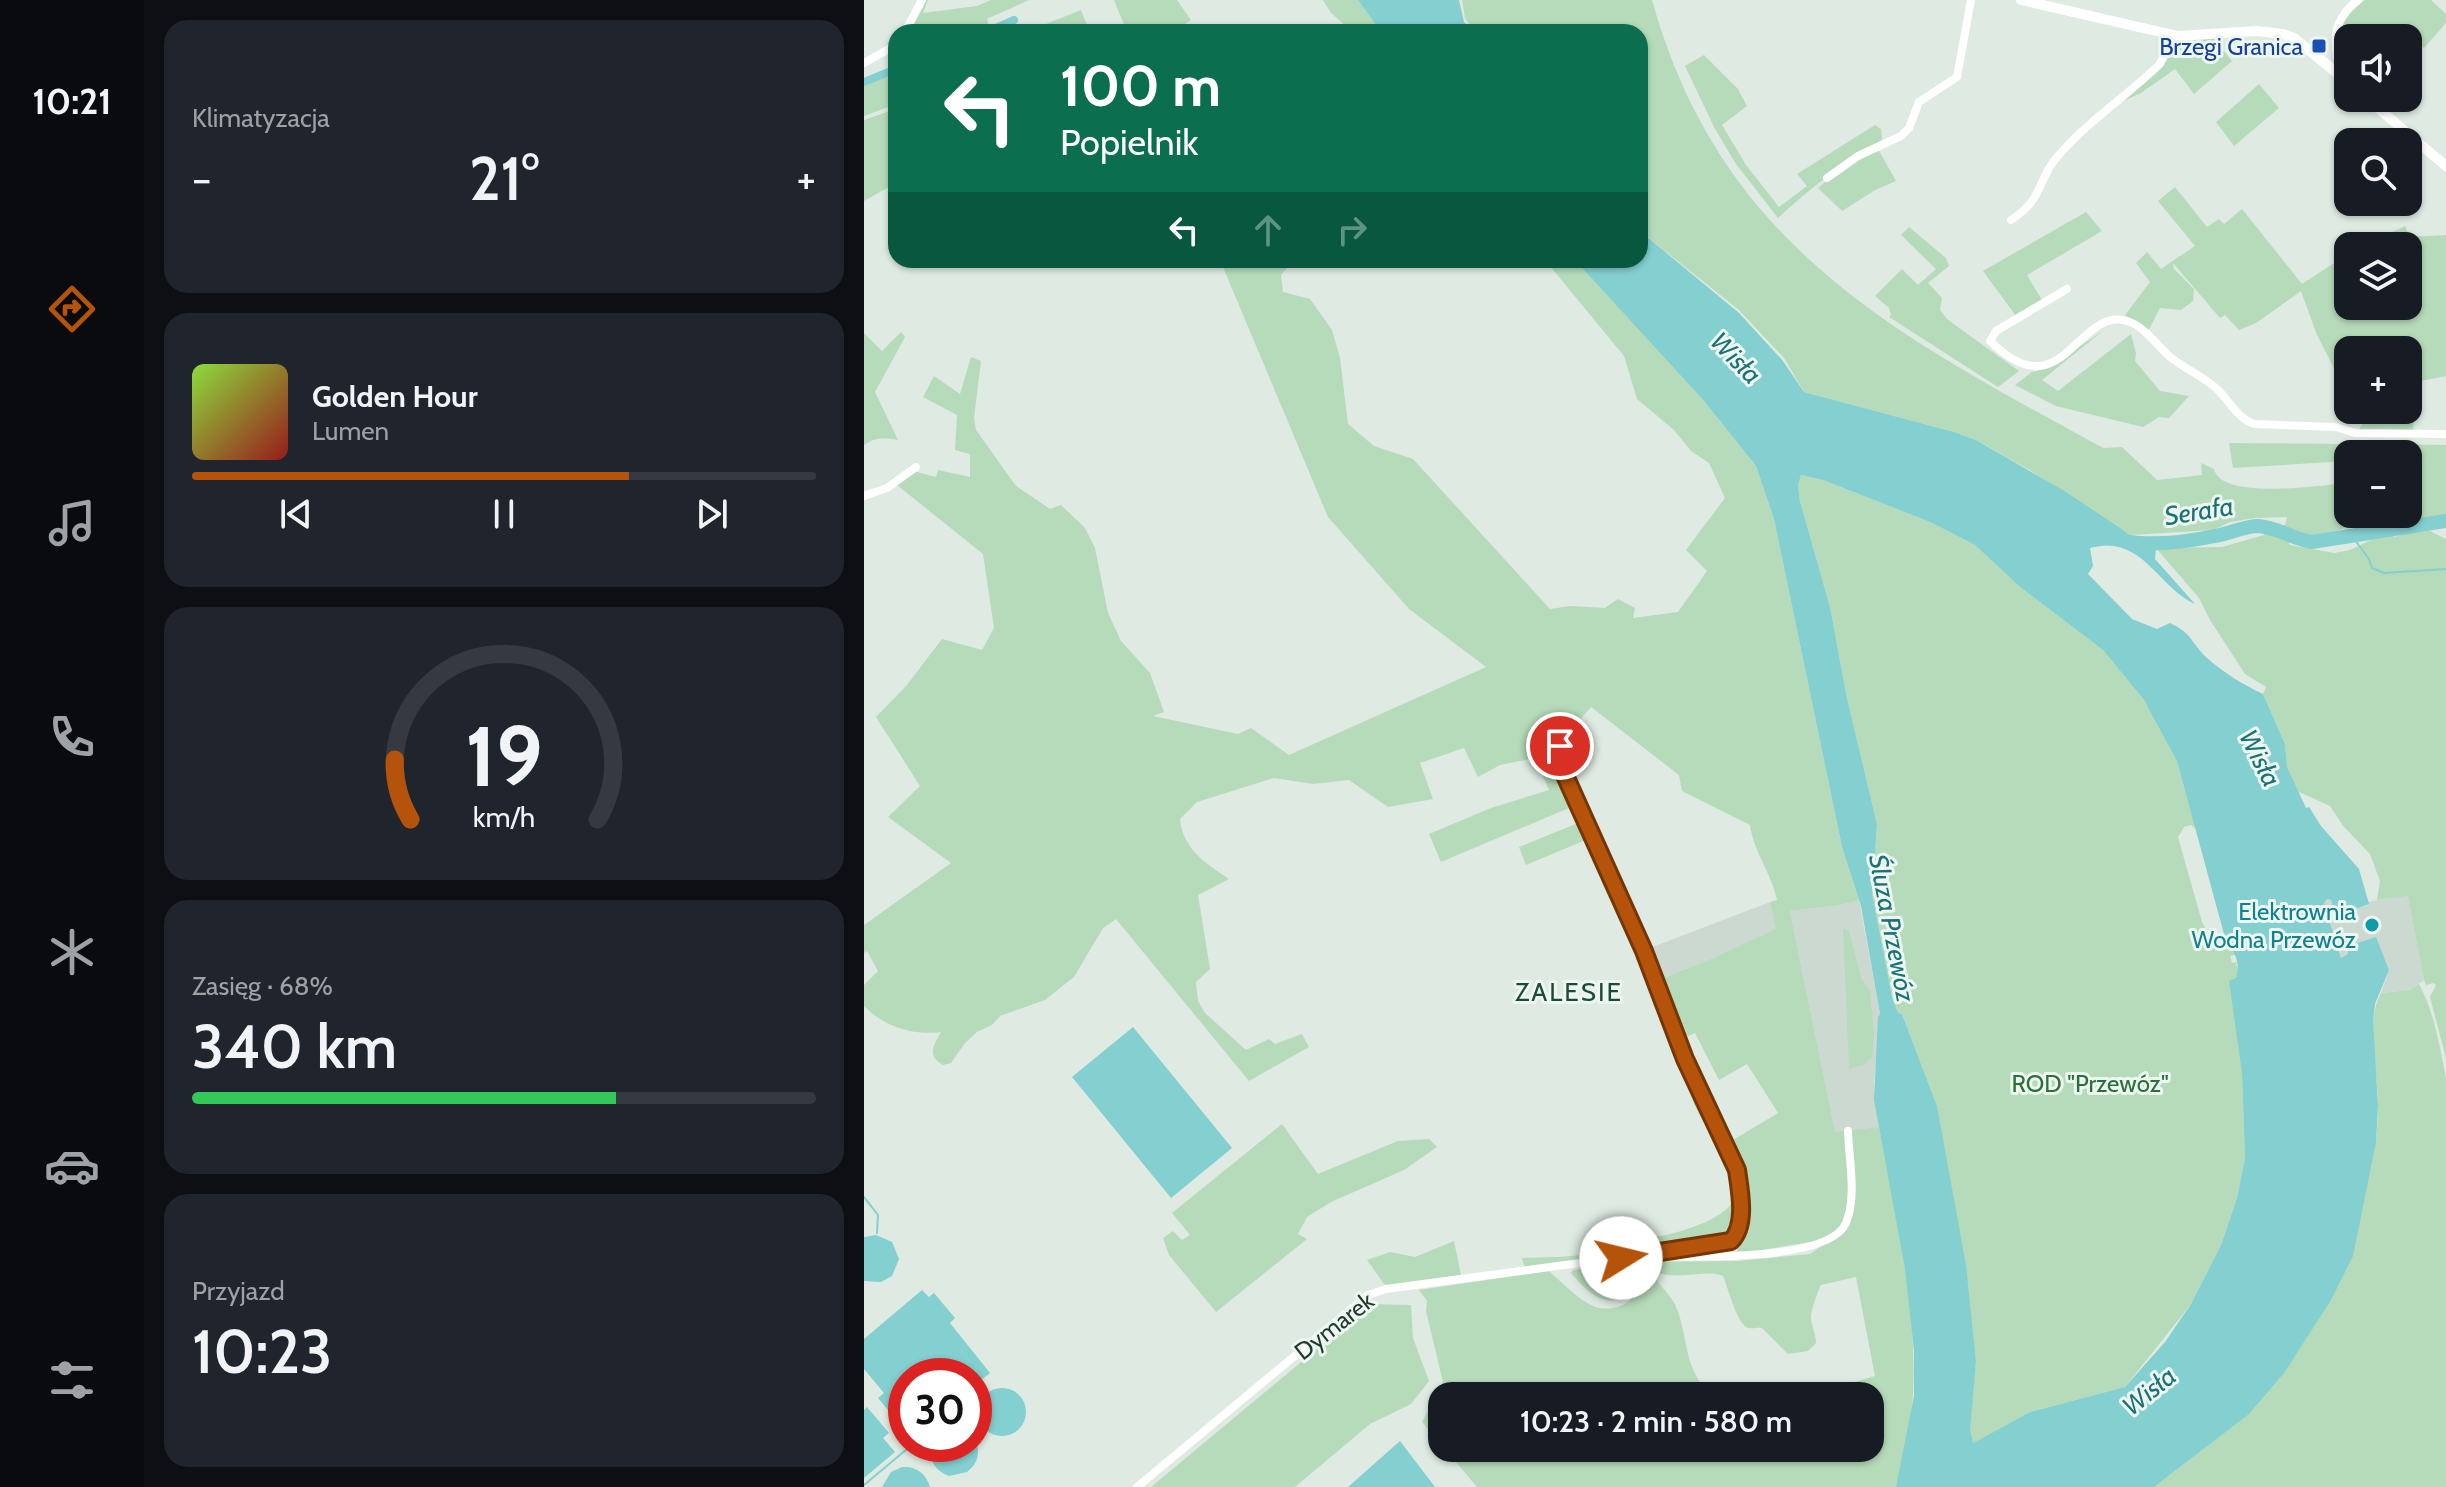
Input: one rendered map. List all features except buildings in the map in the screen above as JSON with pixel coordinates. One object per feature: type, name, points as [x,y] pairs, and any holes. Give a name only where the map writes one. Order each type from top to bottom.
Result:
[{"type":"street","points":[[909,24],[922,0]]},
{"type":"street","points":[[1827,178],[1858,156],[1901,136],[1909,128],[1919,102],[1957,77],[1971,0]]},
{"type":"street","points":[[2021,0],[2168,34],[2199,36],[2257,31],[2283,34],[2294,38],[2334,71]]},
{"type":"street","points":[[2338,24],[2348,8],[2358,0]]},
{"type":"street","points":[[2011,220],[2035,200],[2056,157],[2160,64],[2168,34]]},
{"type":"street","points":[[864,63],[888,50]]},
{"type":"street","points":[[2382,112],[2446,166]]},
{"type":"street","points":[[2067,289],[1996,331],[1990,341],[2007,355],[2037,368],[2056,360],[2096,328],[2112,321],[2125,320],[2147,334],[2173,359],[2207,380],[2242,418],[2254,424],[2336,427],[2355,433],[2446,434]]},
{"type":"street","points":[[864,496],[887,488],[916,467]]},
{"type":"street","points":[[1560,746],[1558,760],[1644,951],[1685,1059],[1737,1170],[1741,1225],[1731,1241],[1637,1255]]},
{"type":"street","points":[[1637,1255],[1707,1258],[1758,1255],[1835,1238],[1842,1231],[1849,1212],[1848,1131]]},
{"type":"street","name":"Dymarek","points":[[1137,1487],[1368,1295],[1386,1289],[1637,1255]]},
{"type":"shaded area","name":"Elektrownia Wodna Przewóz","points":[[2408,895],[2424,980],[2409,990],[2381,993],[2389,970],[2376,938],[2348,946],[2348,954],[2341,958],[2324,903],[2327,899],[2331,900],[2337,915],[2368,905],[2368,902]]},
{"type":"shaded area","points":[[1859,900],[1880,1014],[1874,1085],[1879,1127],[1835,1133],[1790,911]]},
{"type":"shaded area","points":[[1770,902],[1777,929],[1658,980],[1650,948]]},
{"type":"green space","points":[[924,0],[928,0],[923,13],[977,6],[991,0],[1029,0],[987,19],[988,24],[913,24]]},
{"type":"green space","points":[[1114,0],[1177,0],[1191,20],[1185,24],[1124,24]]},
{"type":"green space","points":[[1323,0],[1358,0],[1375,24],[1344,24],[1331,13]]},
{"type":"green space","points":[[1462,0],[1652,0],[1683,85],[1722,158],[1770,220],[1825,274],[1887,321],[1954,365],[2103,448],[2122,447],[2157,480],[2202,475],[2201,463],[2234,485],[2274,489],[2334,484],[2334,528],[2344,528],[2324,538],[2286,531],[2290,545],[2334,553],[2350,550],[2384,534],[2395,537],[2408,532],[2430,531],[2446,539],[2446,1058],[2430,997],[2436,985],[2426,985],[2424,980],[2408,896],[2377,900],[2380,881],[2370,854],[2344,827],[2330,806],[2297,791],[2287,767],[2285,744],[2263,694],[2266,687],[2245,674],[2199,598],[2156,548],[2222,547],[2264,535],[2273,525],[2285,525],[2287,517],[2230,522],[2214,530],[2129,535],[2033,472],[1976,440],[1804,392],[1784,358],[1739,310],[1648,237],[1648,24],[1470,24],[1465,18]]},
{"type":"green space","points":[[2365,0],[2431,0],[2446,14],[2446,23],[2424,48],[2422,24],[2343,24]]},
{"type":"green space","points":[[1081,10],[1087,24],[1046,24]]},
{"type":"green space","points":[[2214,39],[2232,61],[2194,94],[2175,69],[2141,93],[2119,103],[2167,61],[2172,40]]},
{"type":"green space","points":[[1704,55],[1738,89],[1747,106],[1722,125],[1746,165],[1779,207],[1807,186],[1797,174],[1875,125],[1881,129],[1882,140],[1827,176],[1778,218],[1736,164],[1715,129],[1685,66]]},
{"type":"green space","points":[[888,76],[888,107],[864,116],[864,86]]},
{"type":"green space","points":[[2259,84],[2279,108],[2234,146],[2216,122]]},
{"type":"green space","points":[[888,112],[888,188],[864,201],[864,120]]},
{"type":"green space","points":[[1878,149],[1896,181],[1842,211],[1818,188],[1837,172]]},
{"type":"green space","points":[[2175,187],[2207,227],[2219,219],[2224,224],[2242,209],[2302,284],[2334,263],[2334,320],[2422,320],[2422,236],[2446,235],[2446,376],[2422,381],[2422,336],[2334,336],[2334,368],[2317,335],[2301,291],[2256,323],[2239,330],[2225,315],[2220,318],[2173,263],[2174,269],[2194,289],[2193,301],[2181,310],[2160,308],[2148,331],[2125,315],[2150,282],[2136,263],[2147,252],[2161,269],[2195,246],[2158,201]]},
{"type":"green space","points":[[2086,212],[2102,231],[2027,275],[2042,300],[2016,316],[1983,271]]},
{"type":"green space","points":[[2405,226],[2408,232],[2392,232]]},
{"type":"green space","points":[[1909,227],[1946,258],[1949,266],[1928,283],[1942,298],[1940,310],[1948,320],[2019,371],[1998,387],[1889,317],[1889,308],[1875,296],[1902,269],[1918,285],[1936,269],[1901,235]]},
{"type":"green space","points":[[1223,268],[1287,268],[1281,275],[1283,292],[1310,299],[1332,330],[1340,358],[1348,424],[1374,446],[1413,459],[1550,609],[1570,606],[1605,608],[1618,599],[1635,608],[1633,618],[1678,612],[1707,571],[1686,550],[1725,498],[1709,463],[1691,451],[1674,430],[1637,399],[1624,356],[1552,268],[1583,268],[1704,401],[1756,466],[1774,519],[1842,847],[1859,900],[1790,911],[1835,1132],[1879,1127],[1896,1215],[1910,1307],[1913,1399],[1907,1444],[1896,1487],[1477,1487],[1456,1462],[1884,1462],[1884,1382],[1854,1382],[1875,1376],[1856,1277],[1821,1285],[1811,1317],[1816,1343],[1808,1351],[1788,1354],[1762,1328],[1745,1326],[1737,1314],[1723,1276],[1659,1273],[1656,1279],[1675,1304],[1690,1362],[1700,1382],[1443,1382],[1426,1311],[1427,1301],[1419,1290],[1549,1271],[1583,1300],[1608,1309],[1627,1303],[1635,1293],[1637,1280],[1629,1262],[1738,1261],[1810,1254],[1820,1247],[1816,1241],[1737,1254],[1744,1206],[1739,1203],[1737,1230],[1731,1238],[1525,1269],[1522,1258],[1582,1255],[1624,1238],[1661,1236],[1704,1223],[1731,1204],[1734,1183],[1724,1155],[1694,1103],[1588,839],[1526,865],[1519,847],[1583,821],[1647,966],[1679,1052],[1728,1143],[1778,1113],[1747,1064],[1719,1080],[1695,1033],[1679,1040],[1658,980],[1776,929],[1770,902],[1777,900],[1750,825],[1682,791],[1679,775],[1591,707],[1575,725],[1564,745],[1557,743],[1552,759],[1576,805],[1441,862],[1429,834],[1491,808],[1549,790],[1535,758],[1500,765],[1478,777],[1464,748],[1420,763],[1433,799],[1388,807],[1349,780],[1313,784],[1274,778],[1197,802],[1180,819],[1190,847],[1229,879],[1198,895],[1210,969],[1196,982],[1198,1001],[1205,1013],[1246,1050],[1269,1039],[1275,1044],[1302,1034],[1309,1047],[1249,1081],[1116,919],[1103,928],[1074,977],[1045,1000],[1000,1016],[992,1025],[977,1032],[951,1063],[943,1065],[933,1054],[941,1032],[899,1028],[880,1019],[864,1006],[864,985],[878,971],[867,951],[864,953],[864,925],[951,863],[888,817],[920,786],[876,717],[907,685],[942,639],[982,650],[994,628],[983,554],[897,485],[913,471],[936,477],[938,470],[970,477],[970,454],[955,450],[957,415],[923,397],[934,376],[960,394],[971,357],[981,361],[974,418],[976,430],[1016,486],[1050,509],[1061,505],[1085,528],[1095,548],[1108,613],[1121,641],[1150,673],[1164,712],[1153,716],[1238,734],[1251,728],[1289,755],[1486,667],[1409,609],[1328,517]]},
{"type":"green space","points":[[2104,330],[2042,380],[2058,391],[2131,334],[2135,361],[2160,391],[2189,396],[2169,418],[2159,417],[2143,427],[2056,406],[2015,385],[2032,372],[2048,368]]},
{"type":"green space","points":[[901,332],[905,337],[875,392],[898,440],[880,438],[864,445],[864,333],[882,351]]},
{"type":"green space","points":[[2362,424],[2413,424],[2413,431],[2358,431]]},
{"type":"green space","points":[[2229,443],[2334,444],[2334,462],[2233,468]]},
{"type":"green space","points":[[2422,445],[2446,445],[2446,516],[2422,518]]},
{"type":"green space","name":"ROD \"Przewóz\"","points":[[1801,475],[1823,480],[1930,522],[1975,545],[2020,587],[2103,650],[2144,700],[2177,761],[2196,829],[2191,825],[2184,827],[2178,837],[2202,922],[2214,943],[2226,941],[2235,955],[2230,956],[2232,963],[2237,962],[2239,970],[2236,978],[2245,1158],[2237,1198],[2221,1245],[2191,1304],[2125,1387],[2030,1412],[1973,1443],[1969,1430],[1976,1362],[1937,1106],[1902,1014],[1898,1013],[1892,997],[1872,893],[1877,824],[1847,698],[1830,607],[1800,501],[1798,485]]},
{"type":"green space","points":[[1843,928],[1849,931],[1861,977],[1870,992],[1874,1032],[1872,1057],[1863,1065],[1849,1069]]},
{"type":"green space","points":[[2419,984],[2433,1018],[2446,1078],[2446,1487],[2154,1487],[2248,1415],[2376,1142],[2378,1104],[2373,1019],[2381,993],[2409,990]]},
{"type":"green space","points":[[1282,1124],[1318,1174],[1398,1141],[1429,1139],[1437,1147],[1404,1170],[1331,1202],[1307,1217],[1298,1234],[1307,1239],[1216,1312],[1169,1255],[1163,1238],[1173,1231],[1182,1240],[1190,1235],[1172,1213]]},
{"type":"green space","points":[[1454,1241],[1461,1275],[1390,1286],[1384,1284],[1367,1260],[1390,1252],[1415,1257]]},
{"type":"green space","points":[[1614,1266],[1623,1271],[1628,1287],[1622,1296],[1614,1300],[1599,1298],[1591,1293],[1571,1273],[1573,1270]]},
{"type":"green space","points":[[1371,1304],[1411,1305],[1413,1338],[1429,1381],[1411,1404],[1370,1424],[1295,1487],[1151,1487]]},
{"type":"green space","points":[[1428,1411],[1428,1429],[1422,1422]]},
{"type":"water","points":[[1358,0],[1459,0],[1466,24],[1375,24]]},
{"type":"water","name":"Wisła","points":[[1648,238],[1739,313],[1783,361],[1804,392],[1976,440],[2066,492],[2139,544],[2156,548],[2155,559],[2195,604],[2170,586],[2148,564],[2123,548],[2108,545],[2090,548],[2093,566],[2088,574],[2132,619],[2157,629],[2170,623],[2177,627],[2213,663],[2263,694],[2285,744],[2287,767],[2306,808],[2309,807],[2321,826],[2359,869],[2369,904],[2336,916],[2331,900],[2327,899],[2324,903],[2341,958],[2348,954],[2348,946],[2376,937],[2389,970],[2375,1004],[2376,1142],[2353,1256],[2331,1300],[2284,1373],[2248,1415],[2154,1487],[1896,1487],[1914,1396],[1914,1351],[1905,1269],[1874,1100],[1880,1014],[1861,906],[1842,847],[1774,519],[1756,466],[1704,401],[1582,268],[1648,268]],"holes":[[[1801,475],[1823,480],[1930,522],[1975,545],[2020,587],[2103,650],[2144,700],[2177,761],[2227,945],[2238,964],[2236,978],[2229,981],[2242,1073],[2245,1158],[2237,1198],[2221,1245],[2191,1304],[2165,1342],[2125,1387],[2030,1412],[1973,1443],[1970,1430],[1976,1362],[1966,1265],[1937,1106],[1902,1014],[1898,1013],[1892,997],[1872,893],[1877,824],[1847,698],[1830,607],[1800,501],[1798,485]]]},
{"type":"water","points":[[1133,1027],[1232,1148],[1171,1198],[1072,1077]]},
{"type":"water","points":[[876,1235],[892,1242],[899,1259],[892,1276],[881,1282],[864,1281],[864,1237]]},
{"type":"water","points":[[922,1290],[929,1297],[934,1293],[955,1318],[950,1323],[978,1358],[888,1358],[888,1410],[878,1398],[884,1393],[864,1369],[864,1339]]},
{"type":"water","points":[[1011,1390],[1024,1403],[1026,1412],[1019,1429],[1002,1436],[992,1433],[992,1391]]},
{"type":"water","points":[[867,1407],[888,1432],[883,1438],[888,1444],[888,1458],[864,1478],[864,1410]]},
{"type":"water","points":[[1400,1441],[1435,1487],[1348,1487]]},
{"type":"water","points":[[975,1462],[967,1472],[949,1476],[939,1471],[933,1463]]},
{"type":"water","points":[[902,1467],[920,1471],[930,1487],[882,1487],[891,1472]]},
{"type":"waterway","points":[[1005,24],[1014,20]]},
{"type":"waterway","points":[[864,82],[888,72]]},
{"type":"waterway","name":"Serafa","points":[[2121,540],[2180,542],[2258,526],[2312,542],[2446,521]]},
{"type":"waterway","points":[[2352,536],[2372,568],[2384,573],[2446,569]]},
{"type":"waterway","points":[[864,1197],[878,1215],[877,1233]]},
{"type":"waterway","points":[[864,1485],[891,1462]]},
{"type":"place","name":"Brzegi Granica","points":[[2319,46]]},
{"type":"place","name":"Elektrownia Wodna Przewóz","points":[[2372,925]]},
{"type":"district","name":"ZALESIE","points":[[1569,992]]},
{"type":"route","points":[[1560,746],[1558,760],[1644,951],[1685,1059],[1739,1180],[1741,1225],[1731,1241],[1621,1258]]},
{"type":"water label","name":"Śluza Przewóz","points":[[1892,928]]}]
